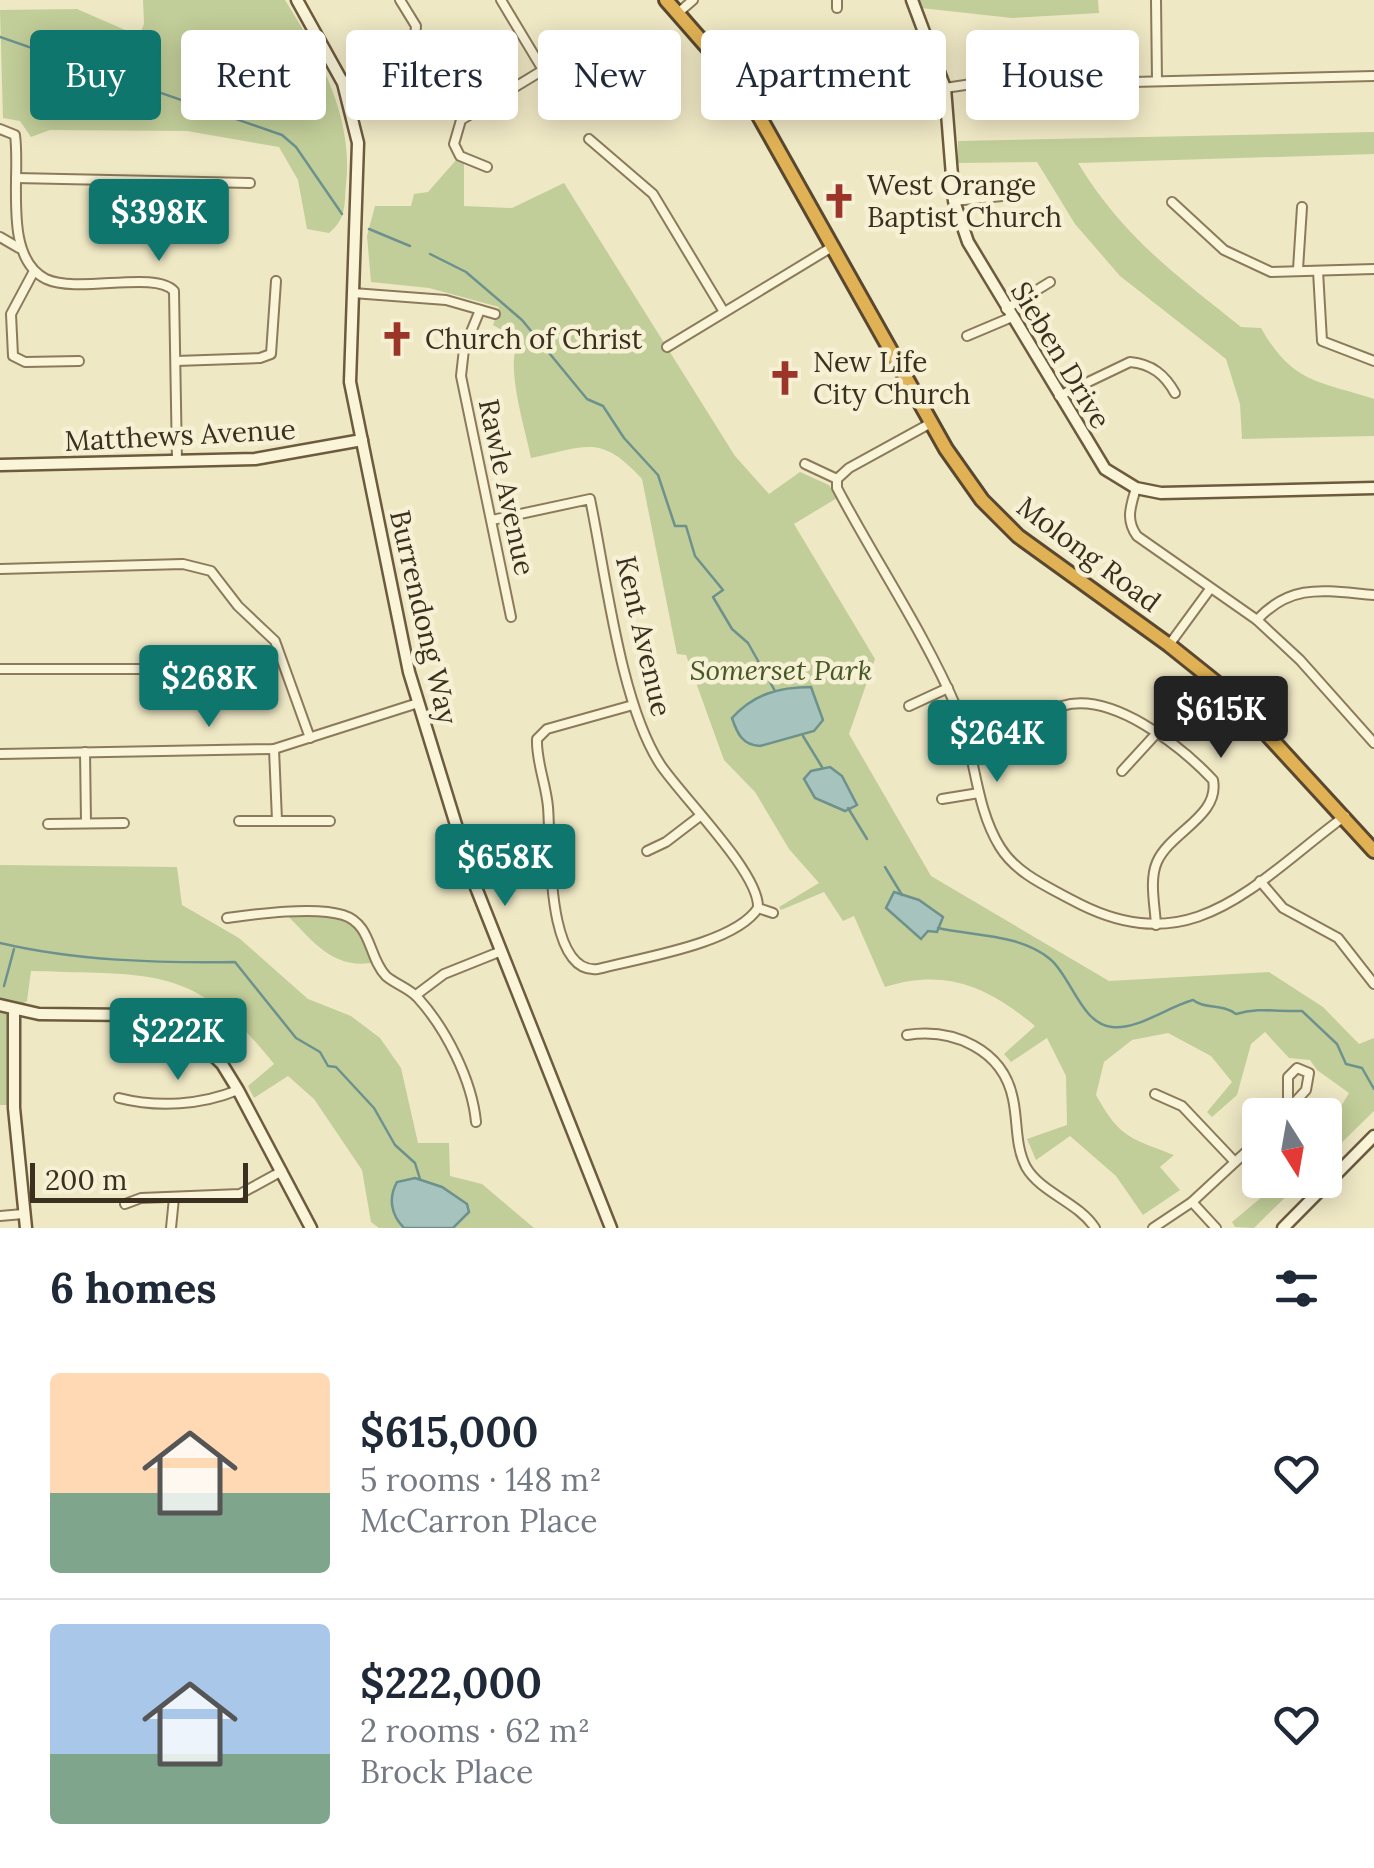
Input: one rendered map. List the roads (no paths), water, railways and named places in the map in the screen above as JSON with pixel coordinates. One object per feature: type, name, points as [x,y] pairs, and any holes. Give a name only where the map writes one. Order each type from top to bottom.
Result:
[{"type":"highway","name":"Molong Road","points":[[666,0],[759,116],[963,475],[1004,524],[1169,645],[1250,713],[1374,852]]},
{"type":"street","name":"Burrendong Way","points":[[297,0],[342,83],[354,125],[360,166],[350,382],[418,703],[472,880],[611,1228]]},
{"type":"street","points":[[342,83],[415,38],[416,26],[400,0]]},
{"type":"street","points":[[487,168],[460,156],[454,144],[461,120],[543,70],[501,0]]},
{"type":"street","points":[[678,14],[693,0]]},
{"type":"street","name":"Sieben Drive","points":[[912,0],[923,30]]},
{"type":"street","points":[[1156,0],[1157,82]]},
{"type":"street","points":[[946,88],[1046,73],[1093,83],[1374,76]]},
{"type":"street","name":"Sieben Drive","points":[[946,101],[954,202],[968,242],[1105,469],[1136,488]]},
{"type":"street","points":[[0,129],[13,132],[19,248]]},
{"type":"street","points":[[589,139],[653,194],[724,312]]},
{"type":"street","points":[[16,178],[250,184]]},
{"type":"street","points":[[954,202],[1002,196]]},
{"type":"street","points":[[1172,202],[1224,250],[1271,272],[1374,269]]},
{"type":"street","points":[[1298,269],[1302,207]]},
{"type":"street","points":[[0,237],[19,248],[34,271],[62,284],[170,286],[175,297],[177,462]]},
{"type":"street","points":[[667,348],[832,247]]},
{"type":"street","points":[[34,271],[11,314],[13,356],[24,362],[79,361]]},
{"type":"street","points":[[1318,271],[1322,342],[1374,362]]},
{"type":"street","points":[[176,360],[260,358],[271,354],[276,281]]},
{"type":"street","points":[[967,336],[1009,313],[1050,282]]},
{"type":"street","points":[[353,293],[446,300],[495,314]]},
{"type":"street","name":"Rawle Avenue","points":[[480,310],[464,349],[461,376],[511,617]]},
{"type":"street","points":[[1058,396],[1130,362],[1144,363],[1166,376],[1176,393]]},
{"type":"street","points":[[837,480],[849,468],[931,423]]},
{"type":"street","name":"Matthews Avenue","points":[[0,465],[271,457],[362,440]]},
{"type":"street","points":[[805,464],[837,480]]},
{"type":"street","points":[[837,480],[838,490],[948,688],[970,745],[979,793],[1000,848],[1027,876],[1103,917],[1138,926],[1194,920],[1216,911],[1260,881],[1345,816]]},
{"type":"street","points":[[1374,488],[1161,493],[1136,488],[1128,513],[1137,536],[1256,620],[1300,660],[1374,743]]},
{"type":"street","name":"Kent Avenue","points":[[492,520],[590,500],[633,705],[661,765],[732,854],[757,895],[758,908]]},
{"type":"street","points":[[0,569],[184,564],[210,571],[238,606],[275,641],[310,738]]},
{"type":"street","points":[[1169,645],[1210,589]]},
{"type":"street","points":[[1256,620],[1284,596],[1334,592],[1374,595]]},
{"type":"street","points":[[0,669],[191,669]]},
{"type":"street","points":[[910,706],[948,688]]},
{"type":"street","points":[[1062,706],[1079,700],[1104,704],[1155,734],[1213,780],[1211,802],[1158,861],[1154,875],[1156,925]]},
{"type":"street","points":[[0,754],[274,749],[418,703]]},
{"type":"street","points":[[633,705],[540,733],[537,746],[549,812],[550,863],[559,923],[574,963],[584,970],[711,938],[746,922],[758,908],[772,913]]},
{"type":"street","points":[[1122,772],[1155,734]]},
{"type":"street","points":[[274,749],[277,820]]},
{"type":"street","points":[[85,752],[86,822]]},
{"type":"street","points":[[942,799],[979,793]]},
{"type":"street","points":[[646,850],[666,842],[700,816]]},
{"type":"street","points":[[239,821],[330,821]]},
{"type":"street","points":[[48,824],[124,823]]},
{"type":"street","points":[[472,880],[550,863]]},
{"type":"street","points":[[1260,881],[1283,908],[1338,938],[1374,984]]},
{"type":"street","points":[[227,918],[342,914],[363,931],[387,976],[416,996],[452,1051],[476,1122]]},
{"type":"street","points":[[416,996],[444,974],[500,952]]},
{"type":"street","points":[[0,1005],[39,1014],[135,1015],[170,1025],[198,1041],[222,1064],[238,1090],[311,1228]]},
{"type":"street","points":[[14,1009],[14,1108],[26,1228]]},
{"type":"street","points":[[907,1034],[956,1036],[981,1049],[1000,1066],[1013,1096],[1016,1132],[1028,1170],[1074,1204],[1095,1228]]},
{"type":"street","points":[[1296,1068],[1304,1069],[1309,1073],[1306,1090],[1285,1112],[1288,1077],[1296,1068]]},
{"type":"street","points":[[119,1098],[138,1103],[202,1102],[238,1090]]},
{"type":"street","points":[[1155,1094],[1182,1106],[1236,1162]]},
{"type":"street","points":[[1283,1228],[1374,1136]]},
{"type":"street","points":[[1153,1228],[1192,1202],[1242,1156]]},
{"type":"street","points":[[125,1204],[141,1198],[240,1194],[282,1171]]},
{"type":"street","points":[[171,1228],[174,1198]]},
{"type":"street","points":[[1192,1202],[1216,1228]]},
{"type":"street","points":[[0,1216],[23,1214]]},
{"type":"water","points":[[811,687],[823,720],[814,731],[760,746],[745,741],[738,733],[732,718],[749,703],[778,690]]},
{"type":"water","points":[[830,767],[842,776],[857,805],[845,811],[815,798],[804,779],[811,771]]},
{"type":"water","points":[[894,892],[919,900],[943,917],[937,932],[928,931],[921,939],[886,908]]},
{"type":"water","points":[[415,1178],[442,1187],[467,1204],[469,1212],[453,1228],[404,1228],[394,1212],[392,1194],[397,1182]]},
{"type":"waterway","points":[[0,37],[282,135],[296,147],[342,214]]},
{"type":"waterway","points":[[369,229],[410,246]]},
{"type":"waterway","points":[[430,254],[466,272],[522,320],[587,399],[603,406],[624,438],[658,475],[675,526],[686,526],[695,556],[723,590],[713,597],[732,629],[748,643],[775,691]]},
{"type":"waterway","points":[[803,736],[822,767]]},
{"type":"waterway","points":[[848,808],[867,839]]},
{"type":"waterway","points":[[885,867],[902,895]]},
{"type":"waterway","points":[[938,928],[1011,940],[1038,951],[1057,967],[1092,1018],[1112,1027],[1142,1022],[1193,1000],[1236,1014],[1302,1011],[1337,1044],[1346,1064],[1362,1068],[1374,1089]]},
{"type":"waterway","points":[[0,943],[117,960],[235,962],[296,1038],[320,1052],[328,1066],[336,1067],[374,1108],[395,1145],[415,1163],[420,1179]]},
{"type":"waterway","points":[[4,986],[14,949]]},
{"type":"place","name":"West Orange Baptist Church","points":[[839,201]]},
{"type":"place","name":"Church of Christ","points":[[397,339]]},
{"type":"place","name":"New Life City Church","points":[[785,378]]},
{"type":"park label","name":"Somerset Park","points":[[781,670]]}]
